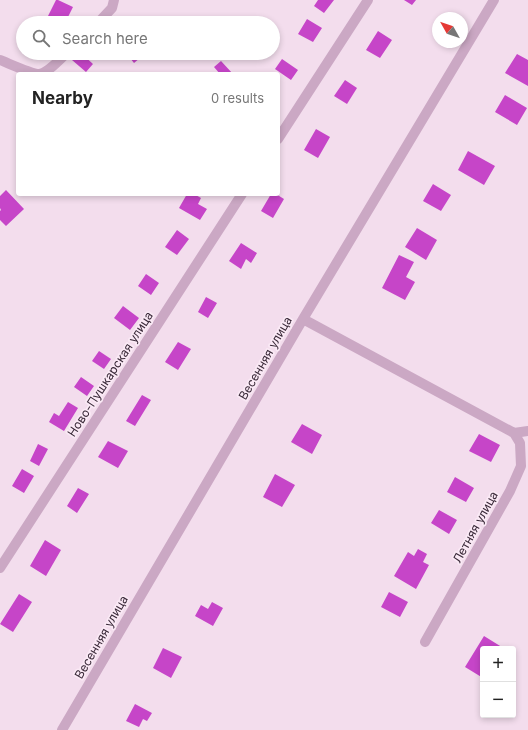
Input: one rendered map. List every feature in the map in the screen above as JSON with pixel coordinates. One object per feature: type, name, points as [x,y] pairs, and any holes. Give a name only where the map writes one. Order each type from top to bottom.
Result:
[{"type":"street","points":[[105,16],[112,8],[114,0]]},
{"type":"street","points":[[280,136],[368,0]]},
{"type":"street","name":"Весенняя улица","points":[[62,730],[303,319],[494,0]]},
{"type":"street","points":[[0,60],[32,72]]},
{"type":"street","points":[[43,72],[50,68],[59,60]]},
{"type":"street","name":"Ново-Пушкарская улица","points":[[0,568],[241,196]]},
{"type":"street","points":[[303,319],[514,433],[528,431]]},
{"type":"street","name":"Летняя улица","points":[[426,642],[510,491],[521,466],[520,442],[514,433]]},
{"type":"building","points":[[56,0],[73,7],[68,16],[48,16]]},
{"type":"building","points":[[318,0],[334,0],[324,13],[314,6]]},
{"type":"building","points":[[404,0],[416,0],[412,5]]},
{"type":"building","points":[[307,19],[322,28],[313,42],[298,34]]},
{"type":"building","points":[[378,31],[392,40],[380,58],[366,50]]},
{"type":"building","points":[[517,54],[528,60],[528,86],[505,73]]},
{"type":"building","points":[[282,59],[298,70],[291,80],[275,69]]},
{"type":"building","points":[[72,60],[89,60],[93,64],[86,72]]},
{"type":"building","points":[[221,61],[231,72],[218,72],[214,67]]},
{"type":"building","points":[[345,80],[357,88],[347,104],[334,96]]},
{"type":"building","points":[[505,95],[527,108],[517,125],[495,112]]},
{"type":"building","points":[[316,129],[330,137],[318,158],[304,150]]},
{"type":"building","points":[[468,151],[495,166],[484,185],[458,170]]},
{"type":"building","points":[[433,184],[451,195],[441,211],[423,201]]},
{"type":"building","points":[[6,190],[24,209],[6,226],[0,220],[0,196]]},
{"type":"building","points":[[186,196],[198,196],[201,198],[198,204],[207,209],[200,220],[179,208]]},
{"type":"building","points":[[270,196],[279,196],[284,199],[273,218],[261,211]]},
{"type":"building","points":[[417,228],[437,240],[426,260],[405,247]]},
{"type":"building","points":[[177,230],[189,239],[177,255],[165,247]]},
{"type":"building","points":[[241,243],[257,253],[251,263],[246,259],[241,269],[229,261]]},
{"type":"building","points":[[399,255],[414,262],[406,277],[415,282],[405,300],[382,288]]},
{"type":"building","points":[[146,274],[159,283],[151,295],[138,286]]},
{"type":"building","points":[[206,297],[217,303],[208,318],[198,312]]},
{"type":"building","points":[[123,306],[139,318],[130,330],[114,318]]},
{"type":"building","points":[[178,342],[191,349],[178,370],[165,362]]},
{"type":"building","points":[[99,351],[111,359],[104,369],[92,361]]},
{"type":"building","points":[[81,377],[94,386],[87,396],[74,387]]},
{"type":"building","points":[[142,395],[151,400],[135,426],[126,421]]},
{"type":"building","points":[[68,402],[78,408],[64,431],[49,422],[54,413],[59,416]]},
{"type":"building","points":[[302,424],[322,435],[312,454],[291,442]]},
{"type":"building","points":[[479,434],[500,445],[491,462],[469,451]]},
{"type":"building","points":[[108,441],[128,451],[118,468],[98,457]]},
{"type":"building","points":[[38,444],[48,449],[39,466],[30,461]]},
{"type":"building","points":[[22,469],[34,476],[24,493],[12,486]]},
{"type":"building","points":[[275,474],[295,485],[282,507],[263,497]]},
{"type":"building","points":[[455,477],[474,488],[466,502],[447,492]]},
{"type":"building","points":[[78,488],[89,494],[77,513],[67,506]]},
{"type":"building","points":[[439,510],[457,520],[449,534],[431,523]]},
{"type":"building","points":[[45,540],[61,550],[46,576],[30,566]]},
{"type":"building","points":[[418,549],[427,554],[423,562],[429,565],[416,589],[394,576],[408,552],[414,556]]},
{"type":"building","points":[[389,592],[408,602],[400,617],[381,607]]},
{"type":"building","points":[[19,594],[32,602],[13,632],[0,624]]},
{"type":"building","points":[[212,602],[223,608],[213,626],[195,616],[201,605],[208,609]]},
{"type":"building","points":[[484,636],[500,646],[480,646],[480,676],[465,667]]},
{"type":"building","points":[[163,648],[182,657],[171,678],[153,668]]},
{"type":"building","points":[[135,704],[152,713],[147,721],[143,719],[139,727],[126,721]]}]
